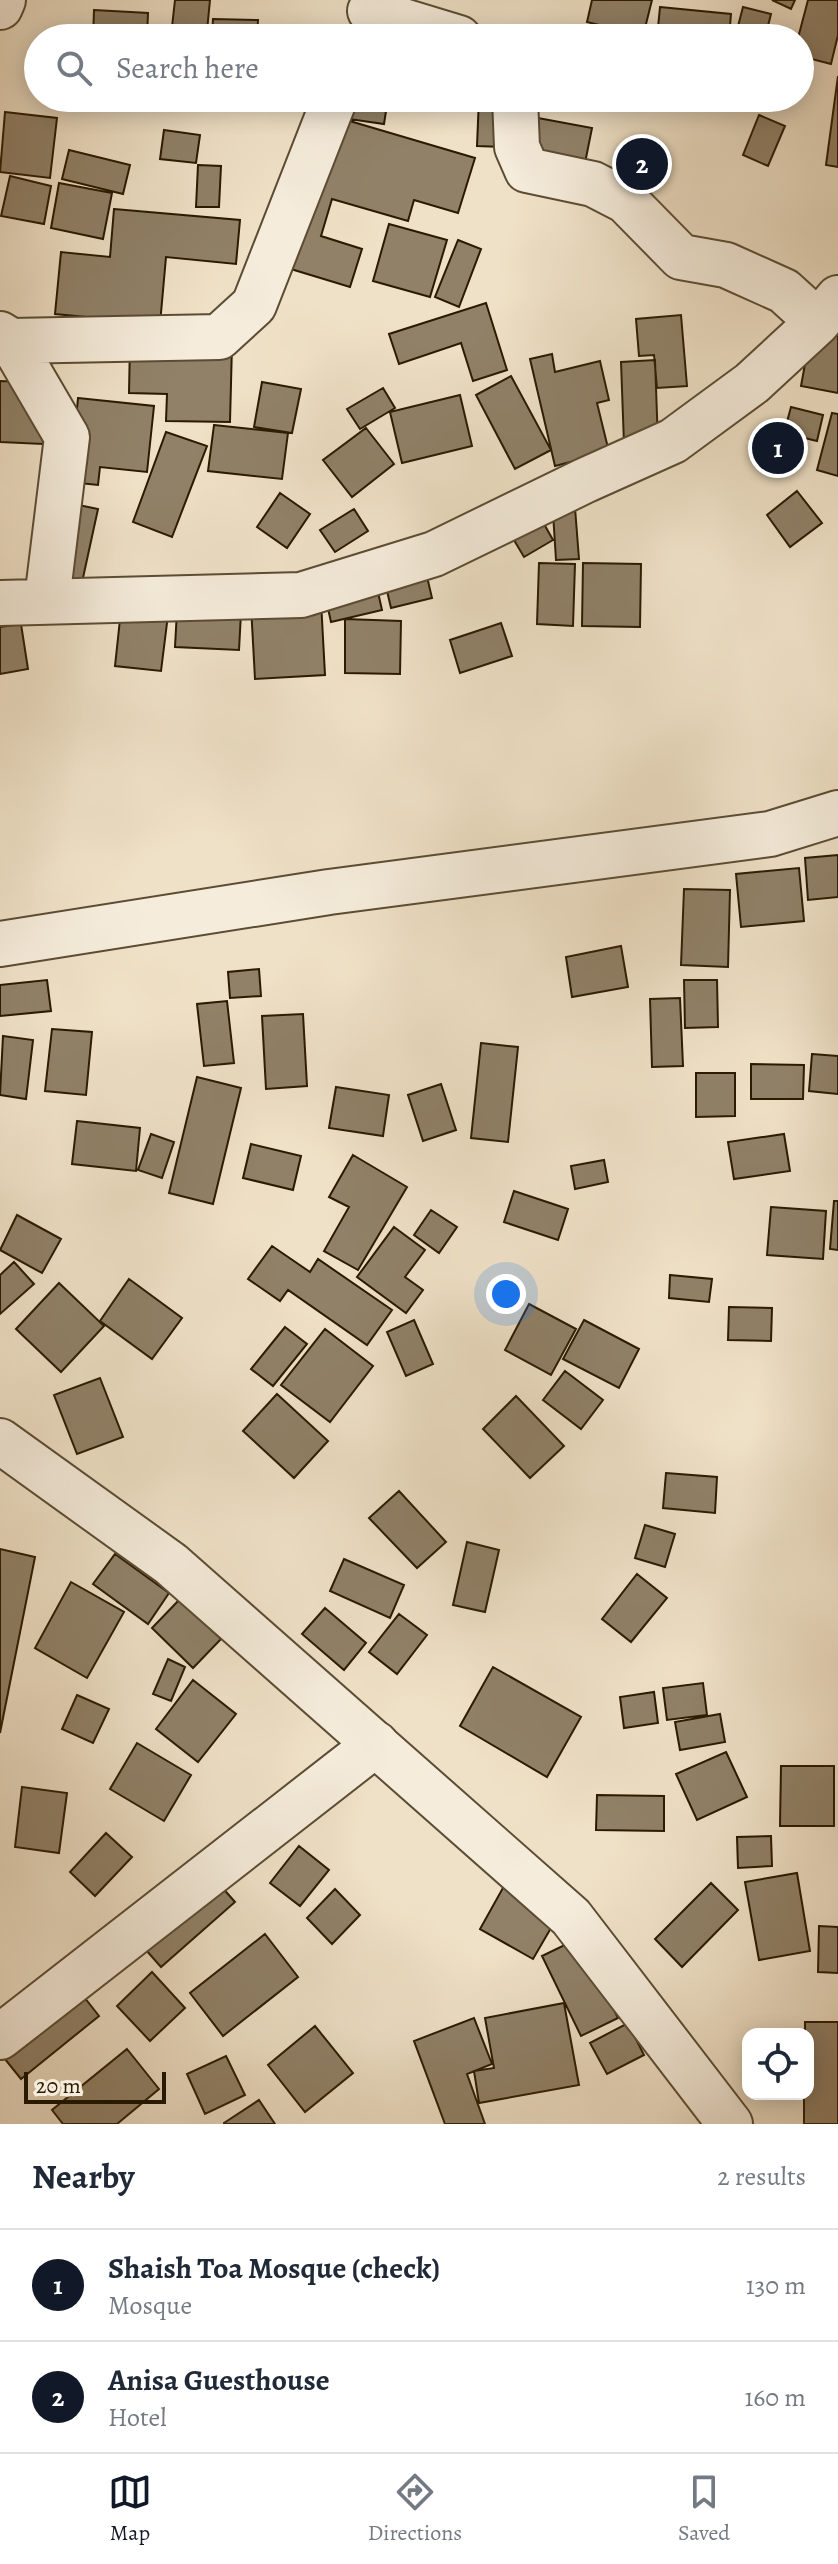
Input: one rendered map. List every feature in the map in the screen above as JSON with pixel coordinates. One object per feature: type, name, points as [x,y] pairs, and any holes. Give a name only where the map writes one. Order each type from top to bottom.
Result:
[{"type":"street","points":[[0,7],[3,0]]},
{"type":"street","points":[[367,16],[400,24]]},
{"type":"street","points":[[5,338],[219,337],[254,305],[330,112]]},
{"type":"street","points":[[0,603],[301,595],[434,554],[673,441],[752,383],[828,310],[726,265],[681,257],[626,201],[593,184],[527,170],[517,147],[516,112]]},
{"type":"street","points":[[5,338],[67,437],[47,600]]},
{"type":"street","points":[[0,944],[329,892],[770,834],[838,813]]},
{"type":"street","points":[[0,1441],[171,1564],[571,1917],[730,2124]]},
{"type":"street","points":[[0,2037],[376,1744]]},
{"type":"building","points":[[175,0],[210,0],[208,24],[172,24]]},
{"type":"building","points":[[592,0],[652,0],[646,24],[587,22]]},
{"type":"building","points":[[772,0],[795,0],[791,9]]},
{"type":"building","points":[[808,0],[838,0],[838,35],[831,64],[814,60],[814,24],[802,24]]},
{"type":"building","points":[[660,7],[731,14],[730,24],[658,24]]},
{"type":"building","points":[[743,7],[771,14],[768,24],[739,24]]},
{"type":"building","points":[[94,10],[148,13],[148,24],[94,24]]},
{"type":"building","points":[[213,19],[258,20],[258,24],[213,24]]},
{"type":"building","points":[[838,76],[838,167],[826,165]]},
{"type":"building","points":[[5,112],[57,118],[50,178],[0,172]]},
{"type":"building","points":[[350,112],[386,112],[384,124],[349,119]]},
{"type":"building","points":[[478,112],[504,112],[503,147],[477,146]]},
{"type":"building","points":[[326,114],[475,158],[458,213],[414,200],[408,221],[332,199],[321,236],[362,249],[350,287],[281,266]]},
{"type":"building","points":[[759,115],[785,126],[768,166],[743,155]]},
{"type":"building","points":[[538,118],[592,128],[583,173],[530,163]]},
{"type":"building","points":[[164,130],[200,135],[196,163],[160,159]]},
{"type":"building","points":[[69,150],[130,165],[123,194],[62,179]]},
{"type":"building","points":[[198,165],[221,166],[219,207],[196,207]]},
{"type":"building","points":[[10,176],[51,186],[44,224],[1,216]]},
{"type":"building","points":[[59,183],[112,193],[103,239],[51,228]]},
{"type":"building","points":[[114,209],[240,220],[236,264],[166,257],[160,324],[55,314],[61,252],[110,257]]},
{"type":"building","points":[[389,224],[447,240],[430,297],[373,281]]},
{"type":"building","points":[[458,240],[481,249],[459,307],[435,297]]},
{"type":"building","points":[[486,303],[507,370],[473,381],[461,343],[399,364],[389,334]]},
{"type":"building","points":[[681,315],[687,386],[657,388],[654,355],[639,356],[636,319]]},
{"type":"building","points":[[812,326],[838,331],[838,393],[801,386]]},
{"type":"building","points":[[130,343],[232,345],[230,422],[166,421],[167,394],[129,393]]},
{"type":"building","points":[[552,354],[555,372],[600,361],[609,400],[597,403],[609,452],[555,466],[530,359]]},
{"type":"building","points":[[655,360],[658,443],[624,444],[621,362]]},
{"type":"building","points":[[511,376],[551,450],[515,469],[476,395]]},
{"type":"building","points":[[0,381],[45,383],[43,444],[0,442]]},
{"type":"building","points":[[262,382],[301,389],[292,433],[254,427]]},
{"type":"building","points":[[383,388],[395,408],[360,429],[347,409]]},
{"type":"building","points":[[460,395],[472,446],[402,463],[390,412]]},
{"type":"building","points":[[78,398],[154,406],[147,472],[100,467],[98,485],[70,482]]},
{"type":"building","points":[[791,407],[823,415],[817,441],[784,433]]},
{"type":"building","points":[[832,413],[838,414],[838,476],[817,470]]},
{"type":"building","points":[[214,425],[288,433],[282,479],[208,471]]},
{"type":"building","points":[[366,428],[394,464],[352,497],[323,460]]},
{"type":"building","points":[[166,432],[207,446],[172,537],[133,522]]},
{"type":"building","points":[[797,491],[822,523],[790,547],[767,515]]},
{"type":"building","points":[[280,493],[310,514],[287,548],[257,527]]},
{"type":"building","points":[[574,495],[579,559],[556,560],[552,497]]},
{"type":"building","points":[[64,502],[98,509],[81,587],[47,580]]},
{"type":"building","points":[[535,508],[553,540],[524,557],[505,525]]},
{"type":"building","points":[[354,509],[368,531],[335,552],[320,530]]},
{"type":"building","points":[[539,563],[575,564],[573,626],[537,624]]},
{"type":"building","points":[[583,563],[641,564],[640,627],[582,626]]},
{"type":"building","points":[[425,568],[432,598],[391,608],[384,578]]},
{"type":"building","points":[[375,579],[382,610],[331,622],[324,590]]},
{"type":"building","points":[[321,601],[325,675],[255,679],[251,606]]},
{"type":"building","points":[[121,610],[168,615],[161,671],[115,666]]},
{"type":"building","points":[[177,610],[241,613],[239,650],[175,647]]},
{"type":"building","points":[[345,619],[401,621],[400,674],[345,673]]},
{"type":"building","points":[[501,623],[512,656],[460,673],[450,640]]},
{"type":"building","points":[[21,624],[28,669],[0,674],[0,627]]},
{"type":"building","points":[[838,855],[838,897],[808,900],[805,858]]},
{"type":"building","points":[[799,868],[804,921],[741,927],[736,874]]},
{"type":"building","points":[[684,889],[730,890],[728,967],[681,965]]},
{"type":"building","points":[[621,946],[628,987],[572,997],[566,957]]},
{"type":"building","points":[[259,969],[261,996],[230,998],[228,972]]},
{"type":"building","points":[[47,980],[51,1011],[0,1016],[0,985]]},
{"type":"building","points":[[684,980],[717,980],[718,1027],[685,1028]]},
{"type":"building","points":[[680,998],[683,1066],[652,1067],[650,999]]},
{"type":"building","points":[[227,1001],[234,1063],[204,1066],[197,1004]]},
{"type":"building","points":[[303,1014],[307,1086],[266,1089],[262,1016]]},
{"type":"building","points":[[52,1029],[92,1032],[86,1095],[45,1091]]},
{"type":"building","points":[[3,1036],[33,1040],[26,1099],[0,1095]]},
{"type":"building","points":[[481,1043],[518,1047],[508,1142],[471,1138]]},
{"type":"building","points":[[812,1054],[838,1056],[838,1094],[809,1091]]},
{"type":"building","points":[[751,1064],[804,1065],[803,1099],[751,1099]]},
{"type":"building","points":[[696,1073],[735,1073],[735,1116],[696,1117]]},
{"type":"building","points":[[197,1077],[241,1088],[213,1204],[169,1193]]},
{"type":"building","points":[[441,1084],[456,1130],[423,1141],[408,1095]]},
{"type":"building","points":[[336,1087],[389,1095],[383,1136],[329,1128]]},
{"type":"building","points":[[77,1121],[140,1128],[136,1171],[72,1164]]},
{"type":"building","points":[[151,1134],[174,1142],[162,1178],[138,1170]]},
{"type":"building","points":[[784,1134],[790,1171],[734,1179],[728,1142]]},
{"type":"building","points":[[251,1144],[301,1156],[293,1190],[243,1178]]},
{"type":"building","points":[[353,1155],[407,1187],[358,1270],[324,1251],[349,1207],[329,1197]]},
{"type":"building","points":[[604,1160],[608,1182],[575,1189],[571,1166]]},
{"type":"building","points":[[514,1191],[568,1209],[558,1240],[504,1222]]},
{"type":"building","points":[[834,1201],[838,1201],[838,1250],[830,1249]]},
{"type":"building","points":[[771,1207],[826,1211],[823,1259],[767,1255]]},
{"type":"building","points":[[431,1210],[457,1227],[439,1253],[414,1235]]},
{"type":"building","points":[[17,1215],[61,1239],[42,1273],[0,1250]]},
{"type":"building","points":[[394,1227],[425,1250],[405,1277],[423,1290],[406,1313],[357,1277]]},
{"type":"building","points":[[272,1246],[310,1272],[318,1259],[392,1310],[367,1345],[288,1290],[280,1301],[248,1279]]},
{"type":"building","points":[[14,1262],[34,1284],[0,1314],[0,1275]]},
{"type":"building","points":[[670,1275],[712,1279],[709,1302],[669,1298]]},
{"type":"building","points":[[129,1279],[182,1318],[152,1359],[100,1321]]},
{"type":"building","points":[[59,1283],[104,1326],[61,1372],[16,1329]]},
{"type":"building","points":[[529,1304],[576,1329],[551,1375],[505,1350]]},
{"type":"building","points":[[729,1307],[772,1308],[771,1341],[728,1340]]},
{"type":"building","points":[[414,1320],[433,1364],[406,1376],[387,1332]]},
{"type":"building","points":[[584,1320],[639,1349],[619,1388],[563,1359]]},
{"type":"building","points":[[285,1327],[307,1344],[273,1386],[251,1369]]},
{"type":"building","points":[[325,1329],[373,1366],[330,1422],[281,1385]]},
{"type":"building","points":[[565,1371],[603,1400],[581,1429],[543,1400]]},
{"type":"building","points":[[100,1378],[123,1437],[77,1454],[54,1395]]},
{"type":"building","points":[[277,1394],[328,1441],[294,1478],[243,1431]]},
{"type":"building","points":[[516,1396],[564,1446],[530,1478],[483,1429]]},
{"type":"building","points":[[666,1473],[717,1477],[715,1513],[663,1508]]},
{"type":"building","points":[[399,1491],[446,1542],[417,1568],[369,1518]]},
{"type":"building","points":[[645,1525],[675,1534],[665,1567],[635,1558]]},
{"type":"building","points":[[467,1542],[499,1550],[485,1612],[453,1605]]},
{"type":"building","points":[[0,1549],[35,1557],[0,1733]]},
{"type":"building","points":[[115,1554],[169,1593],[148,1624],[93,1584]]},
{"type":"building","points":[[344,1559],[404,1585],[390,1618],[330,1591]]},
{"type":"building","points":[[637,1574],[667,1598],[631,1642],[602,1619]]},
{"type":"building","points":[[71,1582],[124,1612],[87,1678],[35,1648]]},
{"type":"building","points":[[180,1599],[221,1639],[193,1668],[152,1628]]},
{"type":"building","points":[[325,1608],[366,1643],[344,1670],[302,1634]]},
{"type":"building","points":[[399,1614],[427,1635],[397,1674],[369,1652]]},
{"type":"building","points":[[168,1659],[185,1667],[171,1701],[153,1694]]},
{"type":"building","points":[[493,1667],[581,1717],[547,1777],[460,1726]]},
{"type":"building","points":[[193,1680],[236,1714],[198,1762],[156,1729]]},
{"type":"building","points":[[703,1683],[707,1715],[667,1720],[663,1688]]},
{"type":"building","points":[[654,1692],[658,1723],[624,1728],[620,1697]]},
{"type":"building","points":[[77,1695],[109,1709],[93,1743],[62,1729]]},
{"type":"building","points":[[720,1714],[725,1742],[680,1750],[675,1722]]},
{"type":"building","points":[[137,1743],[191,1775],[164,1821],[110,1789]]},
{"type":"building","points":[[726,1752],[747,1797],[697,1820],[676,1774]]},
{"type":"building","points":[[781,1766],[834,1766],[834,1826],[780,1826]]},
{"type":"building","points":[[22,1787],[67,1793],[59,1853],[15,1847]]},
{"type":"building","points":[[597,1795],[664,1796],[664,1831],[596,1830]]},
{"type":"building","points":[[106,1833],[132,1857],[95,1896],[70,1872]]},
{"type":"building","points":[[771,1836],[772,1866],[738,1868],[737,1837]]},
{"type":"building","points":[[299,1846],[329,1870],[300,1906],[270,1883]]},
{"type":"building","points":[[197,1859],[235,1902],[161,1967],[123,1924]]},
{"type":"building","points":[[797,1873],[810,1951],[759,1960],[745,1882]]},
{"type":"building","points":[[711,1883],[738,1910],[682,1967],[655,1939]]},
{"type":"building","points":[[504,1886],[558,1916],[533,1959],[480,1929]]},
{"type":"building","points":[[335,1889],[360,1915],[332,1944],[307,1918]]},
{"type":"building","points":[[819,1926],[838,1927],[838,1973],[818,1972]]},
{"type":"building","points":[[265,1934],[298,1977],[223,2036],[190,1993]]},
{"type":"building","points":[[579,1938],[618,2018],[581,2036],[542,1956]]},
{"type":"building","points":[[152,1972],[185,2008],[150,2041],[117,2006]]},
{"type":"building","points":[[66,1974],[99,2016],[21,2079],[0,2053]]},
{"type":"building","points":[[564,2003],[579,2085],[479,2103],[474,2071],[494,2068],[485,2018]]},
{"type":"building","points":[[474,2018],[492,2064],[467,2074],[485,2124],[445,2124],[414,2041]]},
{"type":"building","points":[[805,2022],[838,2022],[838,2124],[804,2124],[804,2100],[814,2100],[814,2028],[805,2028]]},
{"type":"building","points":[[628,2023],[644,2055],[607,2074],[590,2043]]},
{"type":"building","points":[[315,2026],[353,2073],[305,2112],[268,2065]]},
{"type":"building","points":[[127,2049],[159,2089],[117,2124],[63,2124],[52,2110]]},
{"type":"building","points":[[226,2056],[245,2095],[205,2114],[187,2074]]},
{"type":"building","points":[[259,2100],[275,2124],[224,2124],[224,2123]]},
{"type":"place","name":"Anisa Guesthouse","points":[[642,164]]},
{"type":"place","name":"Shaish Toa Mosque (check)","points":[[778,448]]}]
